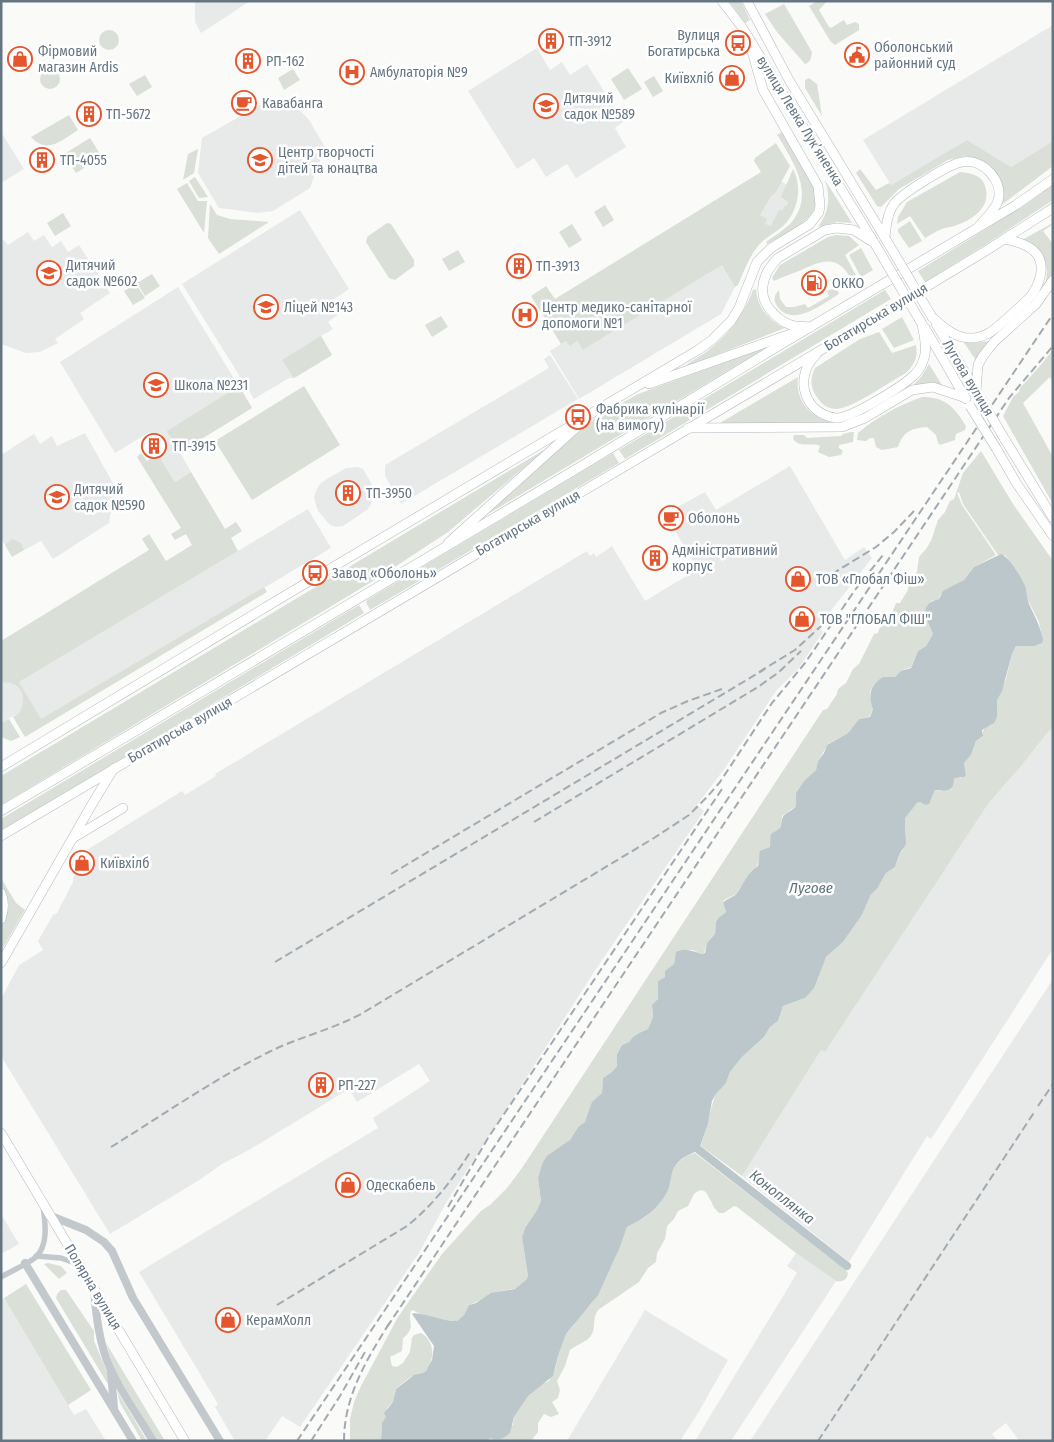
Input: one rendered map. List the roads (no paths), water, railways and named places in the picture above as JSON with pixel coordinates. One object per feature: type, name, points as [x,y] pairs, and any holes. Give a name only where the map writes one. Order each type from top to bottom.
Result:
[{"type":"main road","name":"вулиця Левка Лукʼяненка","points":[[722,1],[748,36],[922,324]]},
{"type":"main road","name":"вулиця Левка Лукʼяненка","points":[[747,1],[790,80],[885,238]]},
{"type":"main road","name":"Богатирська вулиця","points":[[1,767],[698,350],[722,332],[739,308],[757,262],[770,248],[810,224],[818,212],[820,196],[818,186],[763,90],[748,36]]},
{"type":"main road","points":[[885,238],[889,213],[894,203],[945,169],[963,162],[978,163],[989,171],[995,178],[998,186],[998,199],[995,207],[978,227]]},
{"type":"main road","name":"Богатирська вулиця","points":[[1,812],[1016,205],[1053,179]]},
{"type":"main road","name":"Богатирська вулиця","points":[[1,836],[822,349],[1053,208]]},
{"type":"main road","points":[[811,327],[790,325],[778,318],[765,304],[762,285],[771,265],[778,258],[826,230],[850,228],[875,244]]},
{"type":"main road","name":"Лугова вулиця","points":[[885,238],[1053,518]]},
{"type":"main road","points":[[932,317],[944,328],[960,337],[970,339],[981,337],[994,330],[1029,298],[1040,281],[1040,261],[1035,252],[1026,245],[1006,238]]},
{"type":"main road","points":[[979,395],[978,365],[983,356],[994,342],[1030,310],[1053,280]]},
{"type":"main road","points":[[822,349],[810,361],[803,373],[803,384],[806,394],[816,410],[836,418],[844,418],[903,384],[921,367],[926,348],[922,324]]},
{"type":"main road","name":"Лугова вулиця","points":[[922,324],[1017,484],[1053,536]]},
{"type":"main road","name":"Богатирська вулиця","points":[[630,391],[811,327]]},
{"type":"main road","points":[[688,428],[842,427],[865,418],[912,390],[923,387],[933,387],[968,402]]},
{"type":"main road","points":[[443,547],[593,413]]},
{"type":"main road","points":[[1,963],[114,768]]},
{"type":"main road","points":[[73,838],[123,808]]},
{"type":"main road","points":[[1,893],[4,900],[1,919]]},
{"type":"main road","name":"Полярна вулиця","points":[[1,1133],[185,1441]]},
{"type":"street","points":[[1,1277],[36,1256],[43,1244],[46,1225],[42,1202]]},
{"type":"street","points":[[51,1216],[73,1223],[86,1230],[104,1242],[112,1251],[133,1298],[220,1441]]},
{"type":"street","points":[[36,1256],[61,1258],[80,1264]]},
{"type":"street","points":[[25,1263],[133,1441]]},
{"type":"street","points":[[94,1289],[95,1308],[111,1370],[114,1409]]},
{"type":"street","points":[[111,1370],[153,1441]]},
{"type":"water","name":"Лугове","points":[[1001,554],[1012,564],[1026,588],[1027,598],[1040,630],[1042,643],[1034,646],[1016,646],[1002,691],[997,700],[997,717],[994,723],[982,730],[983,736],[976,741],[971,755],[964,763],[966,775],[954,778],[953,786],[949,790],[935,790],[929,804],[917,803],[905,818],[906,844],[899,855],[895,867],[886,873],[877,889],[871,894],[862,915],[843,942],[826,957],[814,988],[805,998],[783,1006],[778,1021],[770,1027],[764,1037],[742,1057],[730,1072],[726,1083],[712,1101],[708,1123],[699,1150],[683,1158],[674,1167],[666,1194],[657,1206],[646,1216],[627,1227],[598,1295],[566,1334],[553,1376],[528,1396],[514,1417],[510,1433],[501,1438],[491,1438],[484,1441],[381,1441],[382,1423],[386,1417],[384,1413],[393,1402],[396,1389],[414,1375],[426,1371],[432,1360],[434,1346],[412,1314],[457,1321],[464,1315],[469,1305],[476,1303],[491,1293],[515,1289],[526,1280],[528,1276],[522,1237],[525,1228],[541,1201],[538,1178],[542,1164],[547,1156],[570,1140],[578,1127],[585,1122],[592,1102],[602,1093],[603,1078],[617,1066],[617,1054],[622,1045],[648,1029],[653,1017],[652,1005],[658,999],[658,981],[665,977],[665,971],[674,964],[676,952],[685,950],[705,953],[707,943],[715,934],[718,918],[726,912],[723,903],[737,893],[754,868],[758,866],[760,851],[770,847],[771,835],[781,827],[784,816],[796,806],[796,793],[804,781],[816,770],[818,761],[827,745],[848,733],[859,719],[870,717],[873,709],[871,691],[875,683],[883,677],[895,677],[901,671],[911,668],[918,651],[926,646],[933,634],[926,617],[928,605],[939,599],[943,591],[964,580],[974,567]]},
{"type":"waterway","name":"Коноплянка","points":[[699,1150],[847,1266]]},
{"type":"railway","points":[[297,1441],[1053,314]]},
{"type":"railway","points":[[387,1327],[1009,398],[1053,346]]},
{"type":"railway","points":[[832,574],[876,547],[894,532],[915,510]]},
{"type":"railway","points":[[111,1147],[209,1085],[249,1063],[280,1047],[338,1025],[361,1014],[654,838],[689,815],[720,782],[772,703],[805,663],[855,590],[883,555]]},
{"type":"railway","points":[[759,672],[795,650],[832,616]]},
{"type":"railway","points":[[534,822],[758,687],[779,672],[801,651]]},
{"type":"railway","points":[[275,962],[765,669]]},
{"type":"railway","points":[[391,874],[661,713],[722,689]]},
{"type":"railway","points":[[448,1207],[488,1138],[722,789]]},
{"type":"railway","points":[[1038,1106],[1053,1084]]},
{"type":"railway","points":[[818,1441],[1035,1111]]},
{"type":"railway","points":[[277,1305],[407,1226],[442,1191],[471,1151]]},
{"type":"railway","points":[[344,1441],[345,1424],[352,1393],[365,1364],[390,1322]]},
{"type":"railway","points":[[311,1441],[365,1352]]},
{"type":"place","name":"ТП-3912","points":[[551,41]]},
{"type":"place","name":"Вулиця Богатирська","points":[[738,43]]},
{"type":"place","name":"Оболонський районний суд","points":[[857,55]]},
{"type":"place","name":"Фірмовий магазин Ardis","points":[[20,59]]},
{"type":"place","name":"РП-162","points":[[248,61]]},
{"type":"place","name":"Амбулаторія №9","points":[[352,72]]},
{"type":"place","name":"Київхліб","points":[[732,78]]},
{"type":"place","name":"Кавабанга","points":[[244,103]]},
{"type":"place","name":"Дитячий садок №589","points":[[546,106]]},
{"type":"place","name":"ТП-5672","points":[[89,114]]},
{"type":"place","name":"ТП-4055","points":[[42,160]]},
{"type":"place","name":"Центр творчості дітей та юнацтва","points":[[260,160]]},
{"type":"place","name":"ТП-3913","points":[[519,266]]},
{"type":"place","name":"Дитячий садок №602","points":[[49,273]]},
{"type":"place","name":"ОККО","points":[[814,283]]},
{"type":"place","name":"Ліцей №143","points":[[266,307]]},
{"type":"place","name":"Центр медико-санітарної допомоги №1","points":[[525,315]]},
{"type":"place","name":"Школа №231","points":[[156,385]]},
{"type":"place","name":"Фабрика кулінарії (на вимогу)","points":[[578,417]]},
{"type":"place","name":"ТП-3915","points":[[154,446]]},
{"type":"place","name":"ТП-3950","points":[[348,493]]},
{"type":"place","name":"Дитячий садок №590","points":[[57,497]]},
{"type":"place","name":"Оболонь","points":[[671,518]]},
{"type":"place","name":"Адміністративний корпус","points":[[655,558]]},
{"type":"place","name":"Завод «Оболонь»","points":[[315,573]]},
{"type":"place","name":"ТОВ «Глобал Фіш»","points":[[798,579]]},
{"type":"place","name":"ТОВ \"ГЛОБАЛ ФІШ\"","points":[[802,619]]},
{"type":"place","name":"Київхілб","points":[[82,863]]},
{"type":"place","name":"РП-227","points":[[321,1085]]},
{"type":"place","name":"Одескабель","points":[[348,1185]]},
{"type":"place","name":"КерамХолл","points":[[228,1320]]}]
